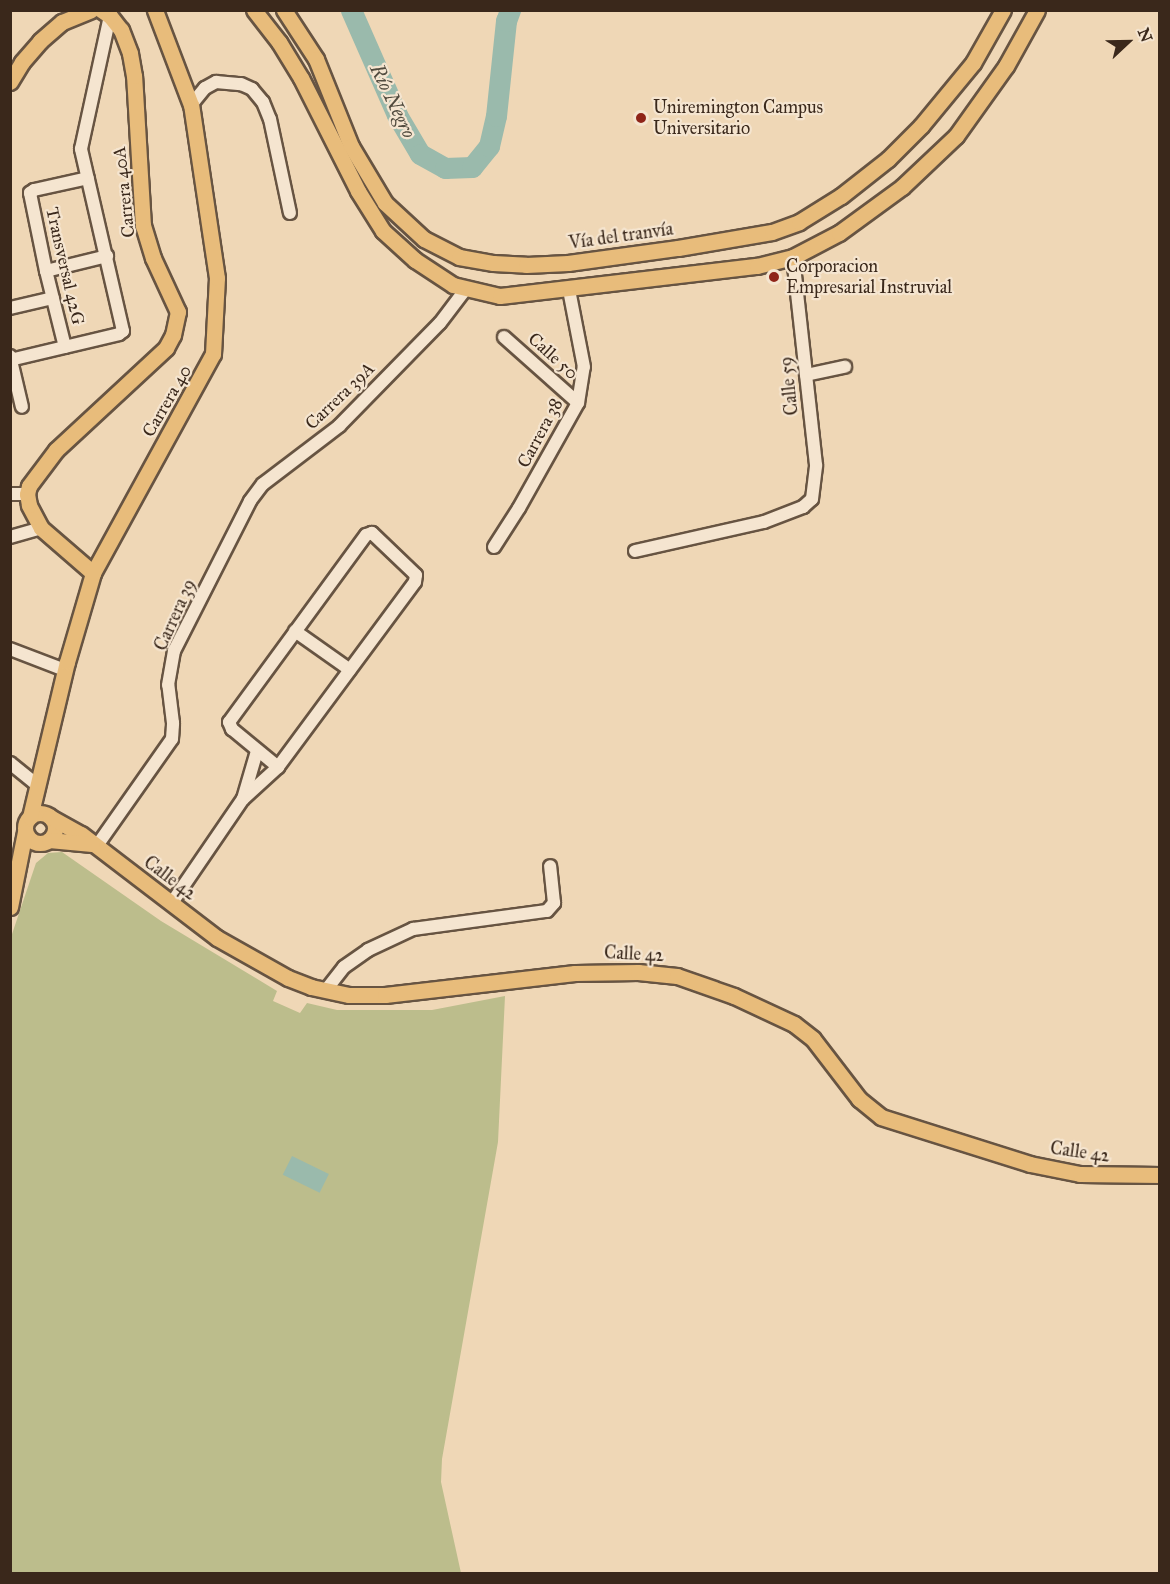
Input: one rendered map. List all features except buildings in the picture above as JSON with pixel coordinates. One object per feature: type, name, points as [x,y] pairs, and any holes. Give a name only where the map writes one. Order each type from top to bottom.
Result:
[{"type":"main road","name":"Carrera 40","points":[[10,908],[17,858],[28,824],[65,670],[93,573],[213,354],[217,278],[191,105],[155,10]]},
{"type":"main road","points":[[254,10],[279,42],[301,78],[370,214],[395,244],[438,276],[465,290],[500,296],[569,290],[757,266],[793,257],[869,213],[902,187],[956,136],[1006,66],[1037,10]]},
{"type":"main road","name":"Vía del tranvía","points":[[284,10],[316,59],[351,146],[385,203],[424,239],[450,253],[474,260],[526,265],[568,263],[690,246],[772,232],[799,222],[834,201],[888,159],[921,126],[973,63],[1003,10]]},
{"type":"main road","points":[[10,82],[39,41],[62,22],[87,11]]},
{"type":"main road","name":"Carrera 40A","points":[[27,494],[33,479],[56,450],[166,348],[177,321],[175,302],[153,258],[143,226],[134,76],[127,45],[121,30],[106,13]]},
{"type":"main road","points":[[27,494],[29,506],[41,528],[93,573]]},
{"type":"main road","points":[[36,790],[54,829],[44,841]]},
{"type":"main road","points":[[48,816],[38,814],[28,824],[30,840],[94,846]]},
{"type":"main road","name":"Calle 42","points":[[48,816],[72,828],[217,938],[288,978],[349,995],[413,994],[607,971],[677,976],[734,996],[794,1024],[813,1039],[859,1099],[881,1117],[1030,1164],[1080,1174],[1160,1174]]},
{"type":"main road","name":"Carrera 40","points":[[17,858],[44,841]]},
{"type":"street","points":[[22,407],[11,359],[123,331],[81,149],[106,13]]},
{"type":"street","points":[[191,105],[205,88],[216,82],[241,84],[252,89],[263,102],[270,119],[290,213]]},
{"type":"street","name":"Transversal 42G","points":[[65,346],[30,193],[34,190],[88,178]]},
{"type":"street","points":[[46,271],[106,256]]},
{"type":"street","name":"Calle 59","points":[[635,551],[764,522],[803,507],[812,499],[816,484],[793,257]]},
{"type":"street","name":"Carrera 39A","points":[[237,524],[249,501],[263,484],[339,426],[440,323],[465,290]]},
{"type":"street","name":"Carrera 38","points":[[494,547],[519,508],[578,403],[584,367],[569,290]]},
{"type":"street","points":[[10,308],[53,298]]},
{"type":"street","name":"Calle 50","points":[[504,336],[578,403]]},
{"type":"street","points":[[806,375],[845,367]]},
{"type":"street","points":[[10,494],[27,494]]},
{"type":"street","name":"Carrera 39","points":[[94,846],[172,739],[173,723],[168,685],[174,651],[237,524]]},
{"type":"street","points":[[10,537],[41,528]]},
{"type":"street","points":[[171,904],[243,799],[278,767],[417,579],[416,575],[372,532],[368,533],[229,722],[230,726],[257,752],[278,767]]},
{"type":"street","points":[[295,631],[350,670]]},
{"type":"street","points":[[10,649],[65,670]]},
{"type":"street","points":[[243,799],[257,752]]},
{"type":"street","points":[[10,763],[36,790]]},
{"type":"street","points":[[326,990],[344,967],[368,950],[413,929],[547,911],[554,903],[550,866]]},
{"type":"green space","points":[[62,852],[161,921],[277,991],[273,1001],[300,1013],[307,1003],[337,1010],[432,1010],[505,996],[498,1142],[442,1459],[441,1482],[461,1573],[11,1573],[10,940],[36,863],[48,853]]},
{"type":"shaded area","points":[[292,1156],[329,1174],[320,1193],[283,1175]]},
{"type":"waterway","name":"Río Negro","points":[[351,10],[397,115],[420,154],[445,168],[472,167],[489,146],[496,116],[506,21],[510,10]]},
{"type":"place","name":"Uniremington Campus Universitario","points":[[641,118]]},
{"type":"place","name":"Corporacion Empresarial Instruvial","points":[[774,277]]}]
